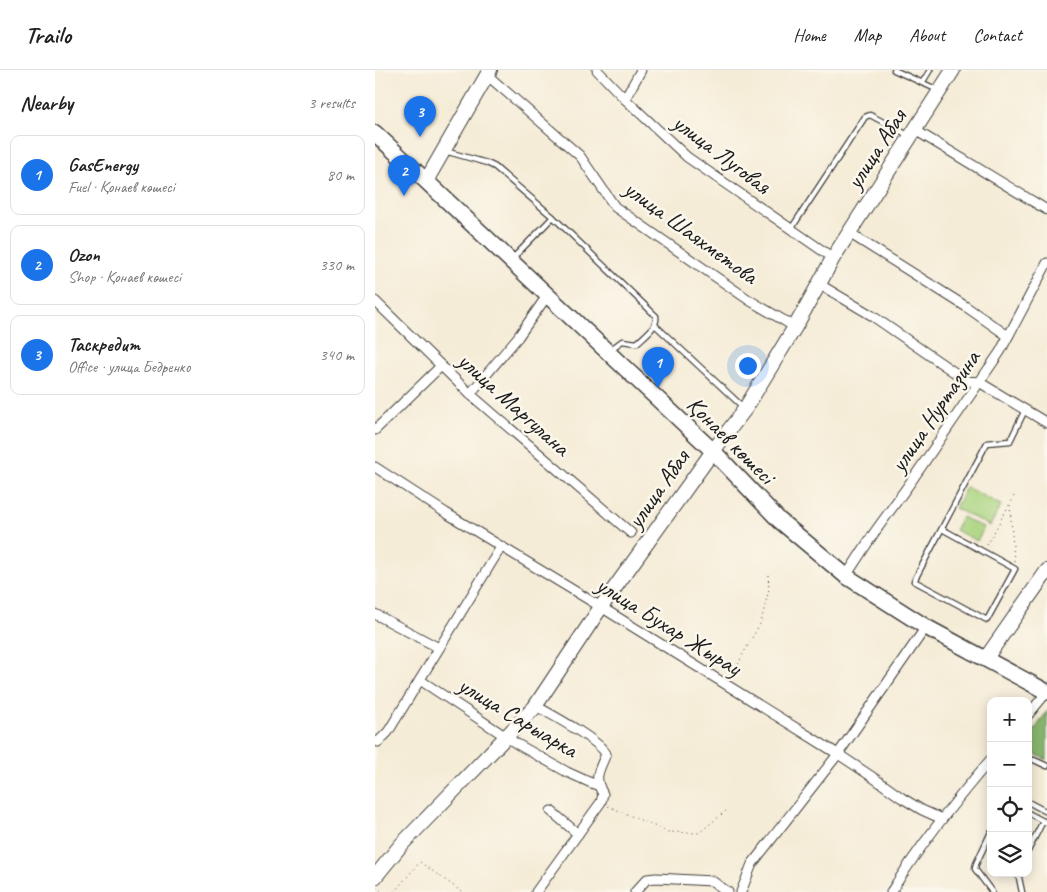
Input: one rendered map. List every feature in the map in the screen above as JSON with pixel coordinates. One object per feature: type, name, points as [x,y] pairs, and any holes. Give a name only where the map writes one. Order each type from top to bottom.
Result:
[{"type":"main road","name":"Қонаев көшесі","points":[[375,133],[713,451],[779,520],[846,576],[927,627],[1047,692]]},
{"type":"street","name":"улица Луговая","points":[[597,70],[687,157],[833,258]]},
{"type":"street","points":[[625,99],[641,70]]},
{"type":"street","name":"улица Абая","points":[[375,877],[401,845],[536,706],[601,607],[745,409],[795,327],[833,258],[953,70]]},
{"type":"street","points":[[426,181],[488,73]]},
{"type":"street","name":"улица Шаяхметова","points":[[488,73],[580,156],[615,207],[749,300],[795,327]]},
{"type":"street","points":[[913,133],[1047,210]]},
{"type":"street","points":[[849,233],[965,306],[1008,336]]},
{"type":"street","name":"улица Нуртазина","points":[[846,576],[873,533],[910,483],[999,352],[1047,263]]},
{"type":"street","points":[[819,284],[871,315],[967,381],[979,382],[1047,423]]},
{"type":"street","points":[[470,394],[518,336],[547,296]]},
{"type":"street","name":"улица Маргулана","points":[[375,301],[470,394],[631,533]]},
{"type":"street","points":[[375,430],[441,366]]},
{"type":"street","name":"улица Бухар Жырау","points":[[375,467],[446,513],[838,754],[902,798],[942,819]]},
{"type":"street","points":[[375,741],[378,742],[388,732],[501,547]]},
{"type":"street","points":[[986,658],[1047,571]]},
{"type":"street","points":[[375,614],[439,648]]},
{"type":"street","points":[[741,892],[752,864],[838,754],[927,627]]},
{"type":"street","name":"улица Сарыарка","points":[[420,680],[506,737],[567,772],[597,785]]},
{"type":"street","points":[[1032,710],[1047,692]]},
{"type":"street","points":[[536,706],[592,740],[606,754],[597,775],[597,785],[603,794],[601,802],[536,892]]},
{"type":"street","points":[[891,892],[910,862],[942,819],[987,764]]},
{"type":"street","points":[[551,811],[578,834]]},
{"type":"street","points":[[635,892],[647,879],[657,878],[712,881],[728,892]]},
{"type":"lane","points":[[894,70],[939,91]]},
{"type":"lane","points":[[922,83],[930,70]]},
{"type":"lane","points":[[791,229],[865,117],[870,115],[913,133]]},
{"type":"lane","points":[[444,150],[491,164],[553,218],[656,316],[655,325],[637,343],[622,341],[608,352]]},
{"type":"lane","points":[[510,261],[553,218]]},
{"type":"lane","points":[[655,325],[745,409]]},
{"type":"lane","points":[[942,529],[1015,569],[987,620],[914,581],[987,443],[1010,441],[1025,410]]},
{"type":"lane","points":[[1033,760],[1047,766]]},
{"type":"lane","points":[[1032,804],[1047,812]]},
{"type":"lane","points":[[1032,815],[1045,822],[1032,844]]},
{"type":"lane","points":[[987,840],[975,864],[975,869],[992,892]]},
{"type":"lane","points":[[1020,877],[1022,892]]},
{"type":"path","points":[[983,552],[1014,496]]},
{"type":"path","points":[[1010,505],[1015,569]]},
{"type":"path","points":[[728,686],[761,622],[769,589],[768,574]]},
{"type":"path","points":[[601,802],[668,832],[699,833],[727,810]]},
{"type":"path","points":[[393,892],[420,862],[462,892]]},
{"type":"path","points":[[375,887],[382,892]]},
{"type":"green space","points":[[966,487],[1001,505],[990,526],[955,508]]},
{"type":"green space","points":[[962,517],[984,528],[977,541],[955,530]]},
{"type":"green space","points":[[1047,711],[1047,760],[1032,753],[1032,734]]},
{"type":"place","name":"Таскредит","points":[[420,137]]},
{"type":"place","name":"Ozon","points":[[404,196]]},
{"type":"place","name":"GasEnergy","points":[[658,388]]}]
